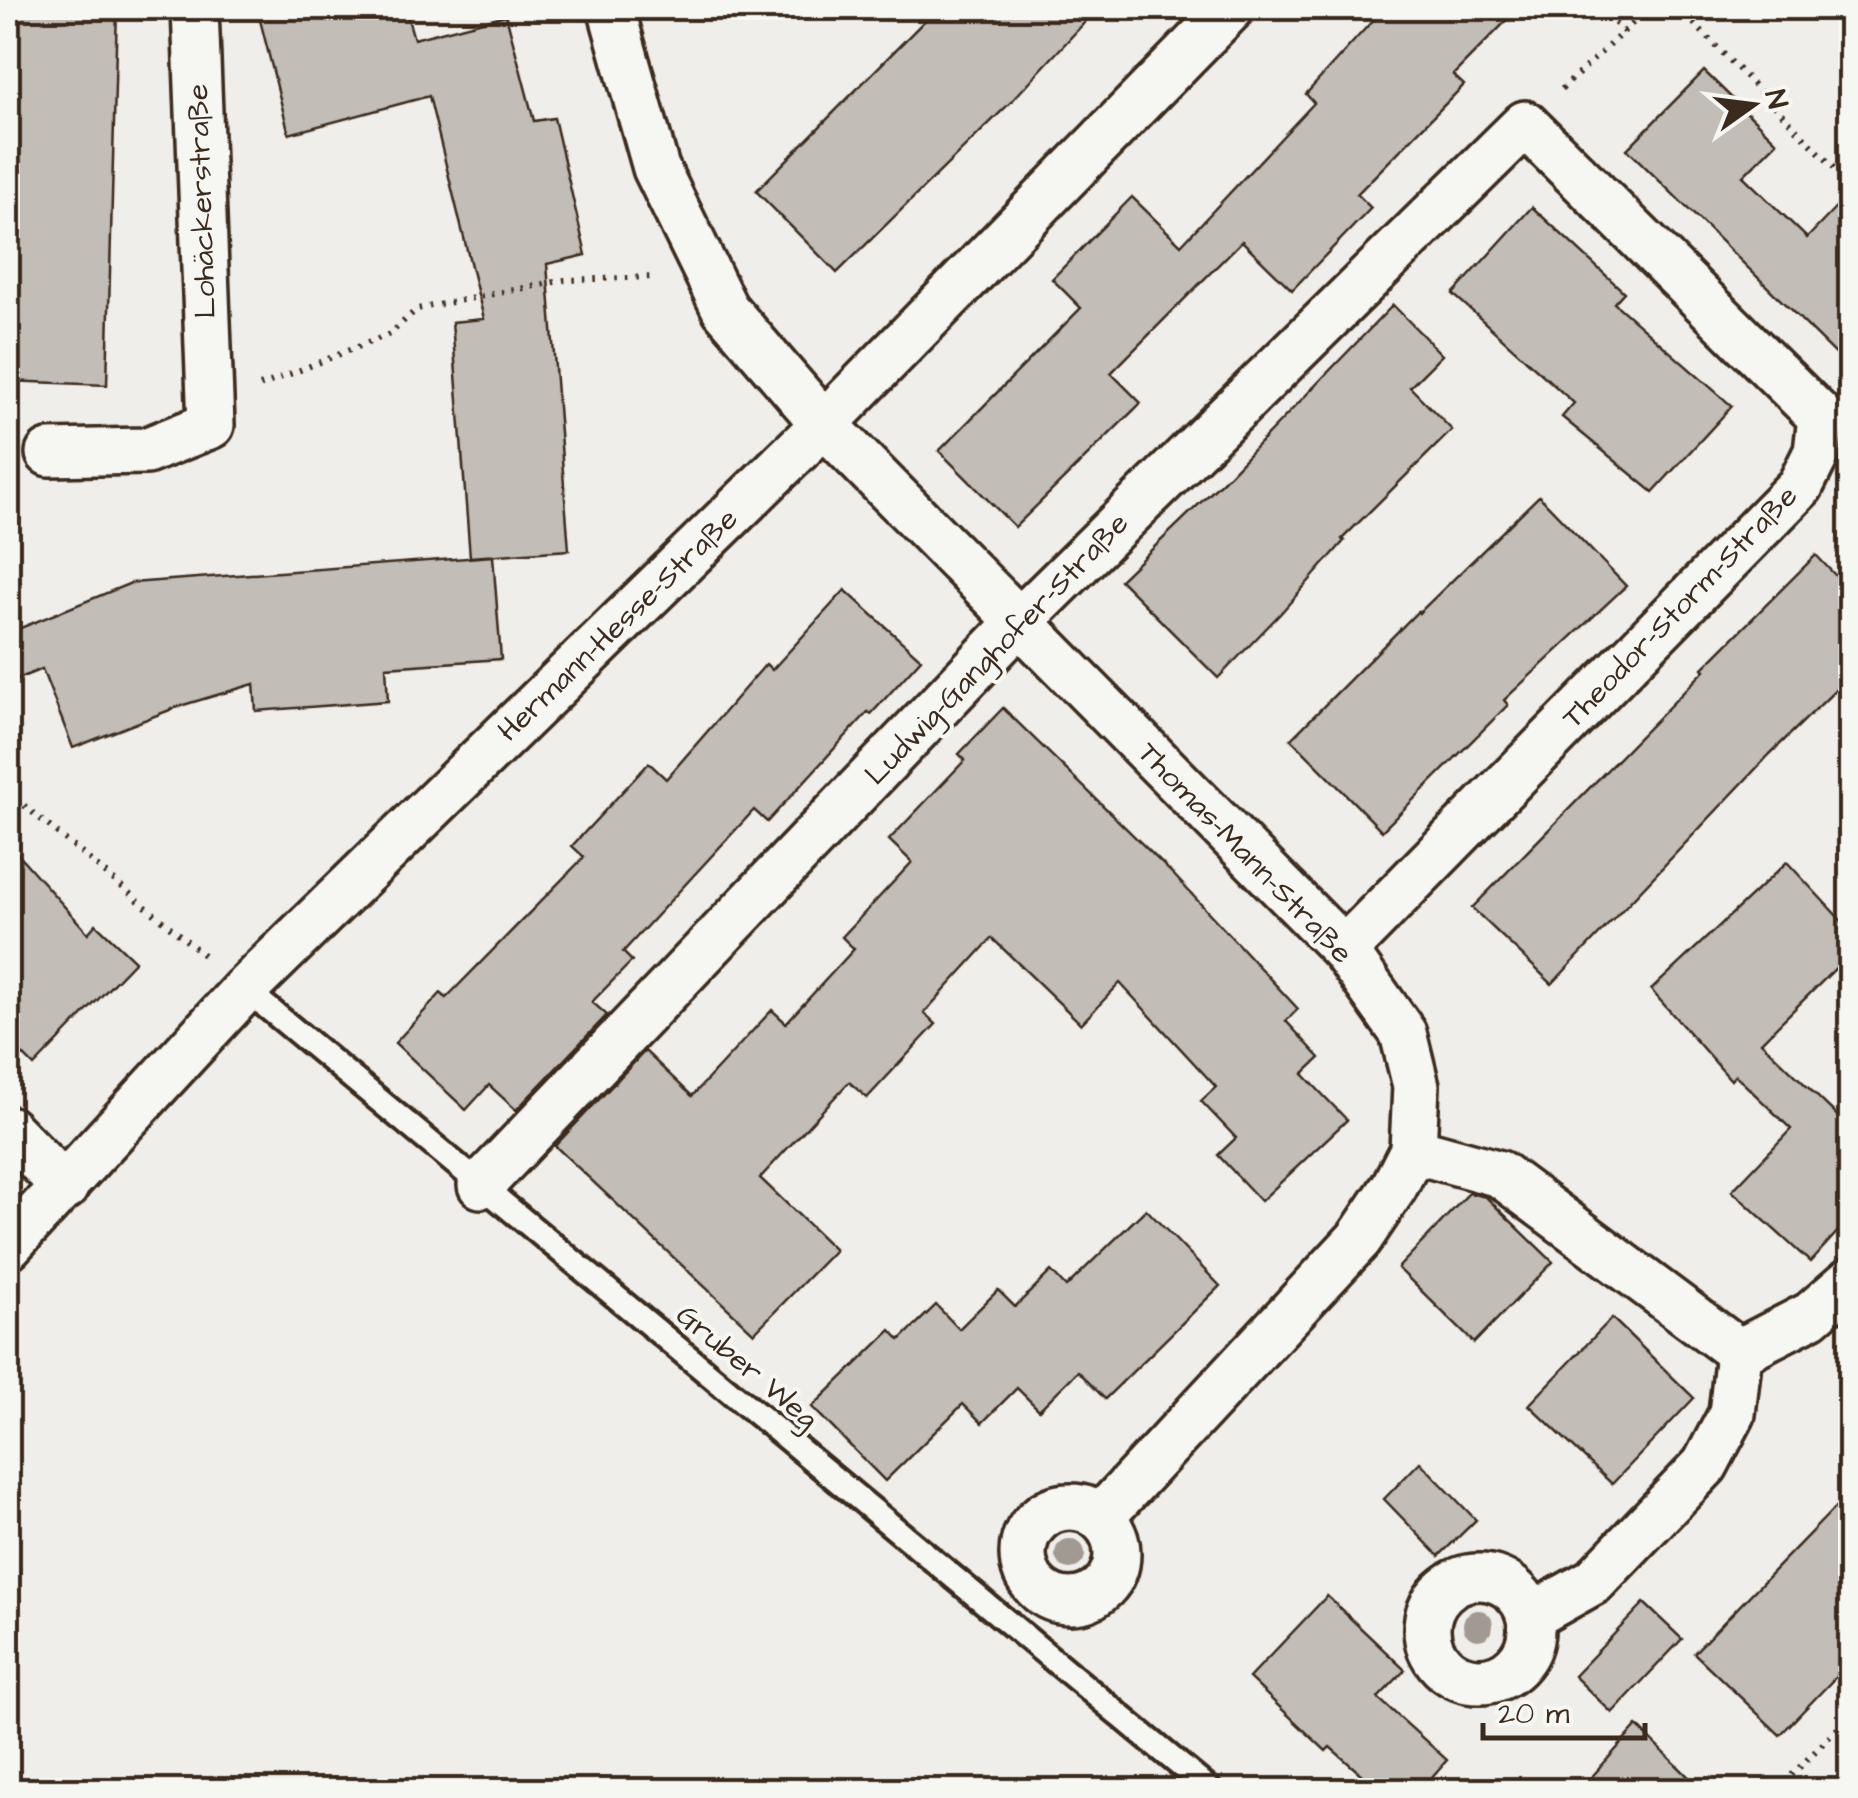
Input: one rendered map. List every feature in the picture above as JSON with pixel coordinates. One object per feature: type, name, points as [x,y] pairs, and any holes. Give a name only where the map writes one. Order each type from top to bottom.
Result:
[{"type":"street","name":"Lohäckerstraße","points":[[50,454],[146,452],[211,425],[195,8]]},
{"type":"street","name":"Thomas-Mann-Straße","points":[[611,8],[656,168],[725,309],[824,424],[1344,950],[1403,1033],[1416,1086],[1413,1150],[1394,1187],[1358,1238],[1101,1517]]},
{"type":"street","name":"Hermann-Hesse-Straße","points":[[8,1246],[245,989],[824,424],[1231,8]]},
{"type":"street","name":"Ludwig-Ganghofer-Straße","points":[[481,1185],[1020,622],[1525,124]]},
{"type":"street","name":"Theodor-Storm-Straße","points":[[1344,950],[1800,486],[1816,452],[1821,418],[1525,124]]},
{"type":"street","points":[[8,1129],[65,1187]]},
{"type":"street","points":[[1413,1150],[1500,1174],[1739,1352]]},
{"type":"street","points":[[1739,1352],[1812,1315],[1850,1281]]},
{"type":"street","points":[[1530,1617],[1594,1580],[1704,1465],[1732,1414],[1739,1352]]},
{"type":"lane","name":"Gruber Weg","points":[[245,989],[1210,1790]]},
{"type":"path","points":[[1600,8],[1624,32]]},
{"type":"path","points":[[1525,124],[1649,8]]},
{"type":"path","points":[[1679,8],[1850,184]]},
{"type":"path","points":[[209,394],[262,386],[390,334],[416,309],[565,280],[706,275]]},
{"type":"path","points":[[8,792],[245,989]]},
{"type":"path","points":[[1776,1790],[1850,1716]]},
{"type":"building","points":[[10,8],[117,8],[107,385],[8,381]]},
{"type":"building","points":[[290,8],[405,8],[414,39],[506,15],[534,121],[554,118],[586,255],[547,264],[569,550],[470,557],[452,322],[484,319],[429,96],[289,134],[259,16]]},
{"type":"building","points":[[937,8],[1098,8],[1009,104],[837,273],[756,191]]},
{"type":"building","points":[[1384,8],[1519,8],[1453,75],[1464,85],[1357,194],[1371,208],[1292,290],[1242,241],[1111,373],[1141,403],[1015,527],[939,451],[1081,308],[1052,279],[1132,197],[1181,245],[1314,103],[1306,94]]},
{"type":"building","points":[[1704,71],[1777,142],[1743,176],[1807,238],[1850,193],[1850,368],[1627,149]]},
{"type":"building","points":[[1532,207],[1624,292],[1614,303],[1732,406],[1653,492],[1562,417],[1574,403],[1453,294]]},
{"type":"building","points":[[1393,305],[1442,355],[1410,387],[1452,430],[1342,539],[1280,614],[1218,678],[1120,580],[1224,480]]},
{"type":"building","points":[[1539,496],[1626,586],[1504,700],[1508,705],[1382,831],[1291,739]]},
{"type":"building","points":[[1816,555],[1850,591],[1850,676],[1770,754],[1552,984],[1472,908]]},
{"type":"building","points":[[493,556],[501,659],[386,667],[388,701],[256,711],[254,684],[180,706],[73,748],[42,669],[8,683],[8,633],[131,583]]},
{"type":"building","points":[[845,590],[921,659],[767,822],[754,810],[623,952],[632,961],[592,1002],[607,1015],[516,1110],[489,1085],[466,1110],[395,1043],[441,993],[446,998],[584,857],[572,846],[649,763],[666,779],[766,664],[772,670]]},
{"type":"building","points":[[1003,708],[1173,874],[1298,1009],[1286,1021],[1320,1058],[1303,1074],[1347,1120],[1261,1201],[1218,1155],[1236,1138],[1201,1101],[1216,1087],[1120,983],[1081,1024],[992,938],[924,1013],[936,1024],[867,1098],[849,1082],[760,1178],[835,1250],[754,1333],[555,1146],[645,1051],[692,1096],[772,1010],[786,1023],[854,949],[842,937],[912,862],[889,840],[965,760],[959,754]]},
{"type":"building","points":[[8,843],[88,933],[96,924],[135,961],[34,1066],[8,1040]]},
{"type":"building","points":[[1787,862],[1850,930],[1850,954],[1761,1042],[1850,1128],[1850,1218],[1810,1262],[1732,1191],[1791,1129],[1735,1075],[1731,1080],[1651,990]]},
{"type":"building","points":[[1469,1193],[1486,1197],[1553,1262],[1474,1343],[1398,1268]]},
{"type":"building","points":[[1146,1209],[1220,1286],[1105,1399],[1078,1371],[1039,1410],[1017,1388],[982,1423],[963,1404],[885,1481],[812,1407],[891,1330],[900,1340],[936,1305],[959,1329],[998,1290],[1015,1307],[1051,1271],[1066,1287]]},
{"type":"building","points":[[1612,1318],[1694,1398],[1612,1484],[1529,1405]]},
{"type":"building","points":[[1420,1462],[1476,1520],[1439,1556],[1384,1499]]},
{"type":"building","points":[[1850,1492],[1850,1662],[1780,1735],[1694,1653]]},
{"type":"building","points":[[1327,1596],[1405,1670],[1378,1698],[1447,1760],[1420,1790],[1379,1790],[1330,1747],[1326,1751],[1249,1678]]},
{"type":"building","points":[[1644,1603],[1682,1639],[1612,1713],[1574,1676]]},
{"type":"building","points":[[1637,1726],[1702,1790],[1580,1790]]}]
